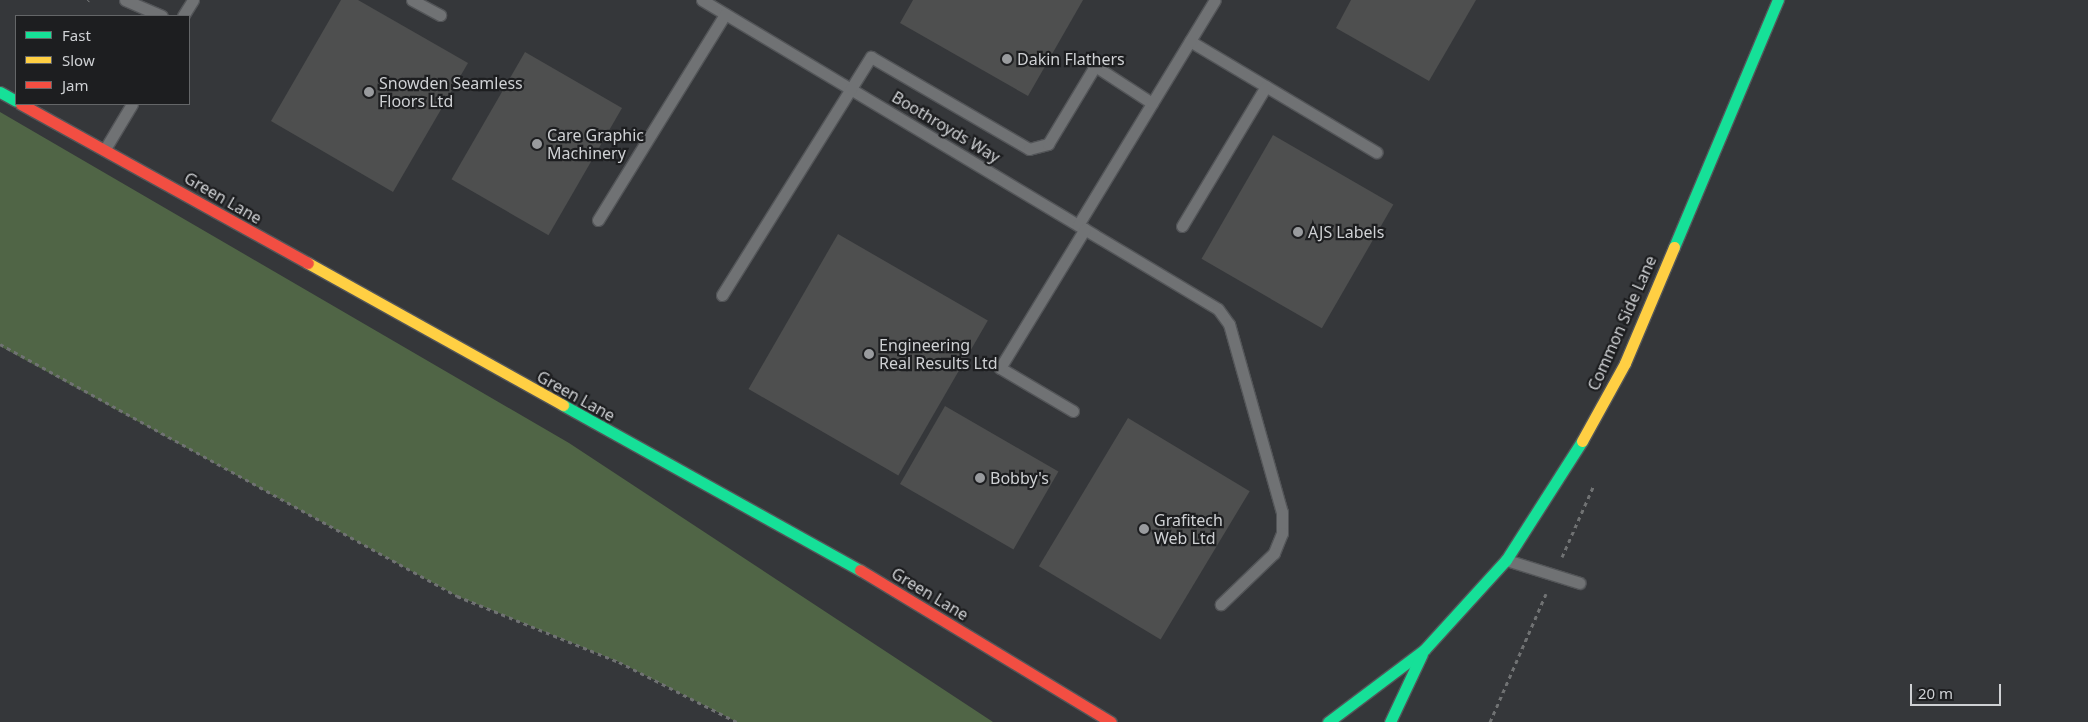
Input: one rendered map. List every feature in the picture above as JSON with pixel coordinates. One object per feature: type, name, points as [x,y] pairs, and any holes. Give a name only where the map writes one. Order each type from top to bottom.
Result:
[{"type":"street","name":"Common Side Lane","points":[[1328,722],[1424,650],[1506,560],[1568,468],[1625,363],[1778,0]]},
{"type":"street","points":[[0,92],[15,100]]},
{"type":"street","name":"Green Lane","points":[[23,105],[860,570],[1112,722]]},
{"type":"street","name":"Common Side Lane","points":[[1390,722],[1424,650]]},
{"type":"lane","points":[[126,0],[160,15]]},
{"type":"lane","points":[[184,15],[193,0]]},
{"type":"lane","points":[[412,0],[440,15]]},
{"type":"lane","name":"Boothroyds Way","points":[[702,0],[717,4],[725,14],[1218,309],[1228,324],[1282,512],[1282,533],[1274,553],[1221,604]]},
{"type":"lane","points":[[1073,411],[1000,368],[1152,103],[1215,0]]},
{"type":"lane","points":[[598,220],[725,14]]},
{"type":"lane","points":[[1190,41],[1376,152]]},
{"type":"lane","points":[[722,294],[849,88],[871,57],[1029,149],[1048,144],[1095,66],[1152,103]]},
{"type":"lane","points":[[1182,226],[1266,86]]},
{"type":"lane","points":[[105,149],[131,105]]},
{"type":"lane","points":[[1506,560],[1580,583]]},
{"type":"path","points":[[0,344],[457,596],[619,662],[738,722]]},
{"type":"path","points":[[1490,722],[1594,484]]},
{"type":"green space","points":[[0,112],[569,443],[993,722],[737,722],[619,662],[457,596],[0,346]]},
{"type":"building","name":"Snowden Seamless Floors Ltd","points":[[341,0],[358,0],[468,63],[393,192],[271,121]]},
{"type":"building","name":"Dakin Flathers","points":[[913,0],[1083,0],[1028,96],[900,23]]},
{"type":"building","points":[[1351,0],[1476,0],[1429,81],[1336,28]]},
{"type":"building","name":"Care Graphic Machinery","points":[[525,52],[622,108],[548,235],[452,179]]},
{"type":"building","name":"AJS Labels","points":[[1273,135],[1393,204],[1322,328],[1202,259]]},
{"type":"building","name":"Engineering Real Results Ltd","points":[[838,234],[988,320],[898,476],[748,389]]},
{"type":"building","name":"Bobby's","points":[[945,406],[1058,471],[1013,549],[900,484]]},
{"type":"building","name":"Grafitech Web Ltd","points":[[1128,418],[1250,491],[1161,639],[1039,566]]},
{"type":"traffic: fast","points":[[1674,247],[1778,0]]},
{"type":"traffic: fast","points":[[0,92],[15,100]]},
{"type":"traffic: fast","points":[[563,405],[860,570]]},
{"type":"traffic: fast","points":[[1328,722],[1424,650],[1506,560],[1582,441]]},
{"type":"traffic: fast","points":[[1390,722],[1422,654]]},
{"type":"traffic: slow","points":[[1582,441],[1625,363],[1674,247]]},
{"type":"traffic: slow","points":[[308,263],[563,405]]},
{"type":"traffic: jam","points":[[23,105],[308,263]]},
{"type":"traffic: jam","points":[[860,570],[1111,722]]},
{"type":"place","name":"Dakin Flathers","points":[[1007,59]]},
{"type":"place","name":"Snowden Seamless Floors Ltd","points":[[369,92]]},
{"type":"place","name":"Care Graphic Machinery","points":[[537,144]]},
{"type":"place","name":"AJS Labels","points":[[1298,232]]},
{"type":"place","name":"Engineering Real Results Ltd","points":[[869,354]]},
{"type":"place","name":"Bobby's","points":[[980,478]]},
{"type":"place","name":"Grafitech Web Ltd","points":[[1144,529]]}]
